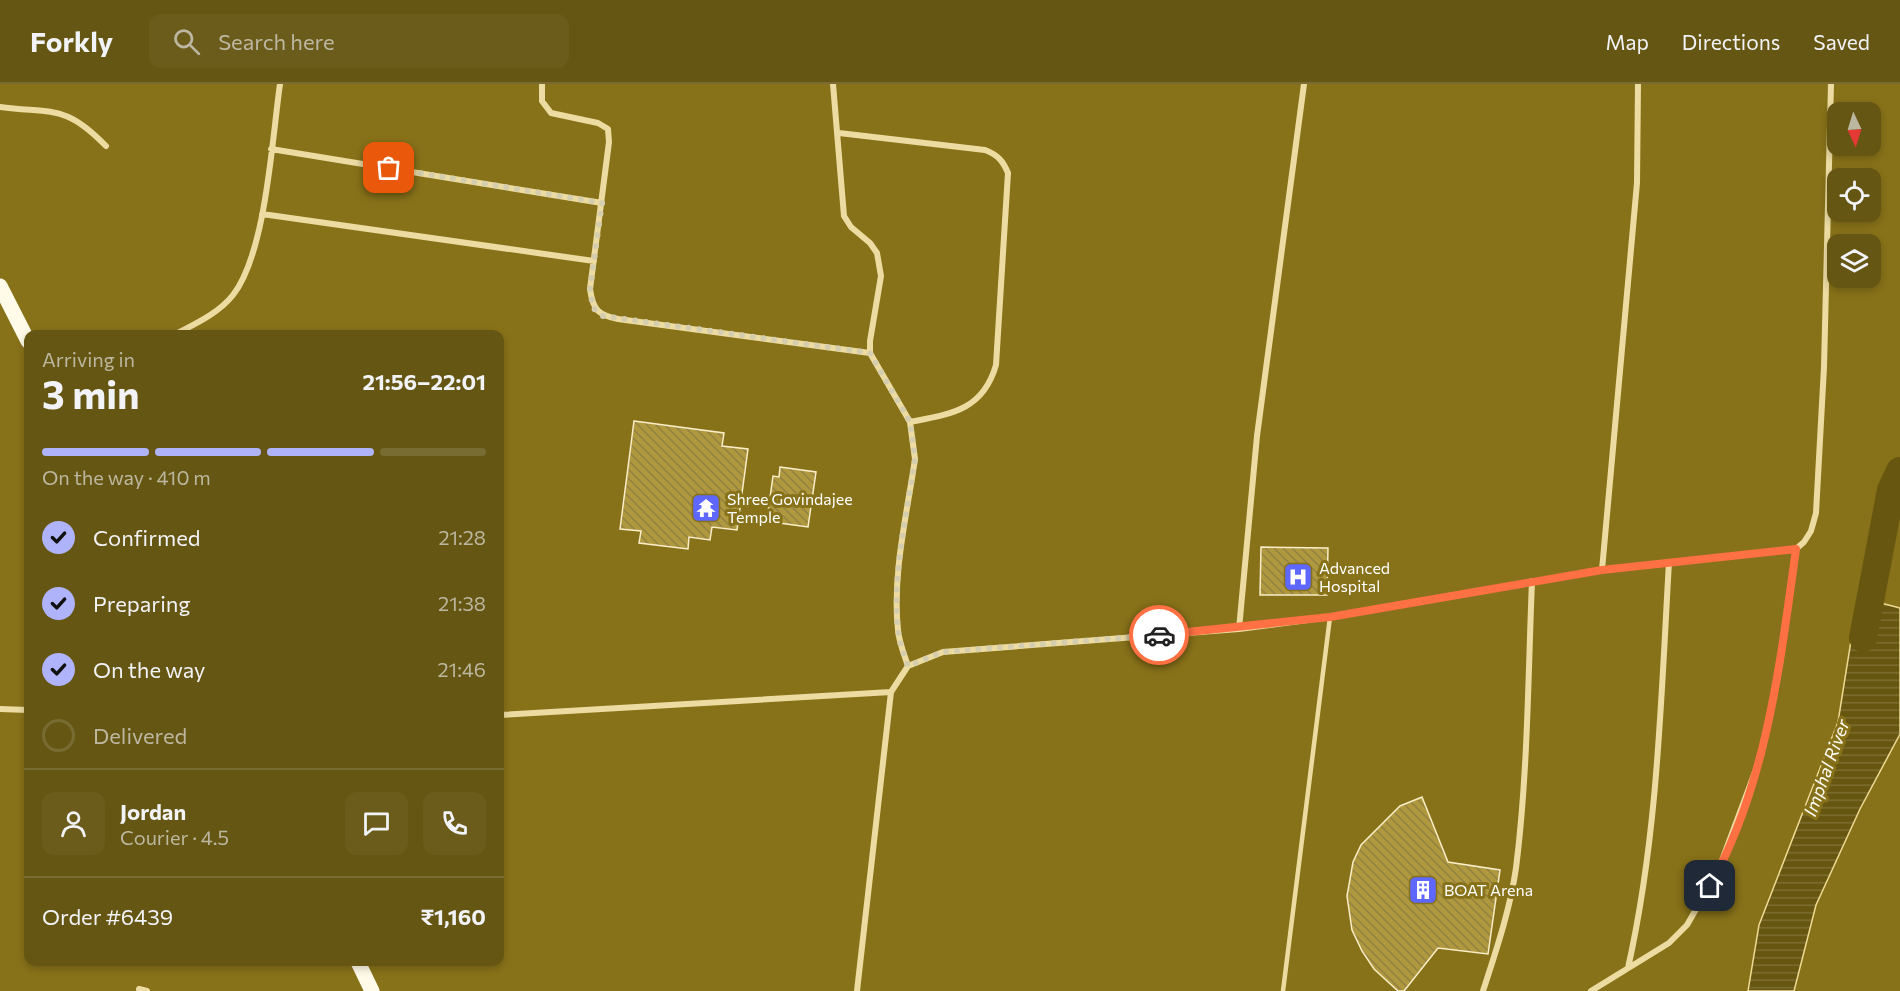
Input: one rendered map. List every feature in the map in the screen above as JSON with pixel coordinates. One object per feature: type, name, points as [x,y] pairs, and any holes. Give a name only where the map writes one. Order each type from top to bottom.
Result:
[{"type":"main road","points":[[0,286],[24,333]]},
{"type":"main road","points":[[360,966],[372,991]]},
{"type":"street","points":[[183,330],[212,314],[233,295],[255,248],[280,84]]},
{"type":"street","points":[[542,84],[542,101],[551,113],[598,123],[608,129],[609,142],[594,261],[591,299],[593,308],[603,316],[870,353]]},
{"type":"street","points":[[833,84],[839,133],[844,216],[851,227],[870,243],[880,264],[870,353],[910,422],[915,459],[898,579],[898,633],[908,666]]},
{"type":"street","points":[[1239,629],[1257,436],[1304,84]]},
{"type":"street","points":[[1602,570],[1637,183],[1638,84]]},
{"type":"street","points":[[857,991],[891,692],[908,666],[943,652],[1239,629],[1330,617],[1602,570],[1796,549],[1804,542],[1811,531],[1816,513],[1824,367],[1831,84]]},
{"type":"street","points":[[0,107],[67,115],[87,127],[106,146]]},
{"type":"street","points":[[839,133],[985,150],[995,154],[1004,162],[1008,173],[996,365],[991,381],[974,402],[954,413],[910,422]]},
{"type":"street","points":[[271,149],[602,203]]},
{"type":"street","points":[[261,214],[594,261]]},
{"type":"street","points":[[1591,991],[1669,943],[1687,924],[1718,871],[1761,756],[1780,664],[1796,549]]},
{"type":"street","points":[[1628,968],[1642,903],[1654,813],[1670,562]]},
{"type":"street","points":[[1483,991],[1500,938],[1515,870],[1524,779],[1532,581]]},
{"type":"street","points":[[504,714],[891,692]]},
{"type":"street","points":[[0,709],[24,710]]},
{"type":"street","points":[[139,989],[147,991]]},
{"type":"lane","points":[[1283,991],[1330,617]]},
{"type":"water","points":[[1858,597],[1900,608],[1900,734],[1860,809],[1816,905],[1794,991],[1748,991],[1759,925],[1838,722]]},
{"type":"building","points":[[634,421],[724,433],[722,446],[748,449],[737,530],[712,527],[710,540],[689,537],[688,549],[639,543],[641,531],[620,529]]},
{"type":"building","points":[[780,467],[816,472],[808,527],[772,522],[773,513],[768,512],[773,476],[779,477]]},
{"type":"building","points":[[1261,547],[1328,548],[1327,595],[1260,595]]},
{"type":"building","name":"BOAT Arena","points":[[1422,797],[1448,862],[1500,870],[1488,954],[1438,948],[1404,991],[1398,991],[1374,969],[1362,951],[1352,930],[1347,896],[1353,862],[1361,845],[1400,806]]},
{"type":"waterway","name":"Imphal River","points":[[1863,638],[1891,490],[1900,471]]},
{"type":"way so far","points":[[389,168],[602,203],[590,289],[593,308],[603,316],[618,320],[870,353],[910,422],[914,440],[915,459],[898,579],[898,633],[908,666],[943,652],[1159,635]]},
{"type":"place","name":"Shree Govindajee Temple","points":[[706,508]]},
{"type":"place","name":"Advanced Hospital","points":[[1298,577]]},
{"type":"place","name":"BOAT Arena","points":[[1423,890]]},
{"type":"route","points":[[1159,635],[1239,629],[1330,617],[1602,570],[1796,549],[1780,664],[1761,756],[1748,797],[1710,886]]}]
